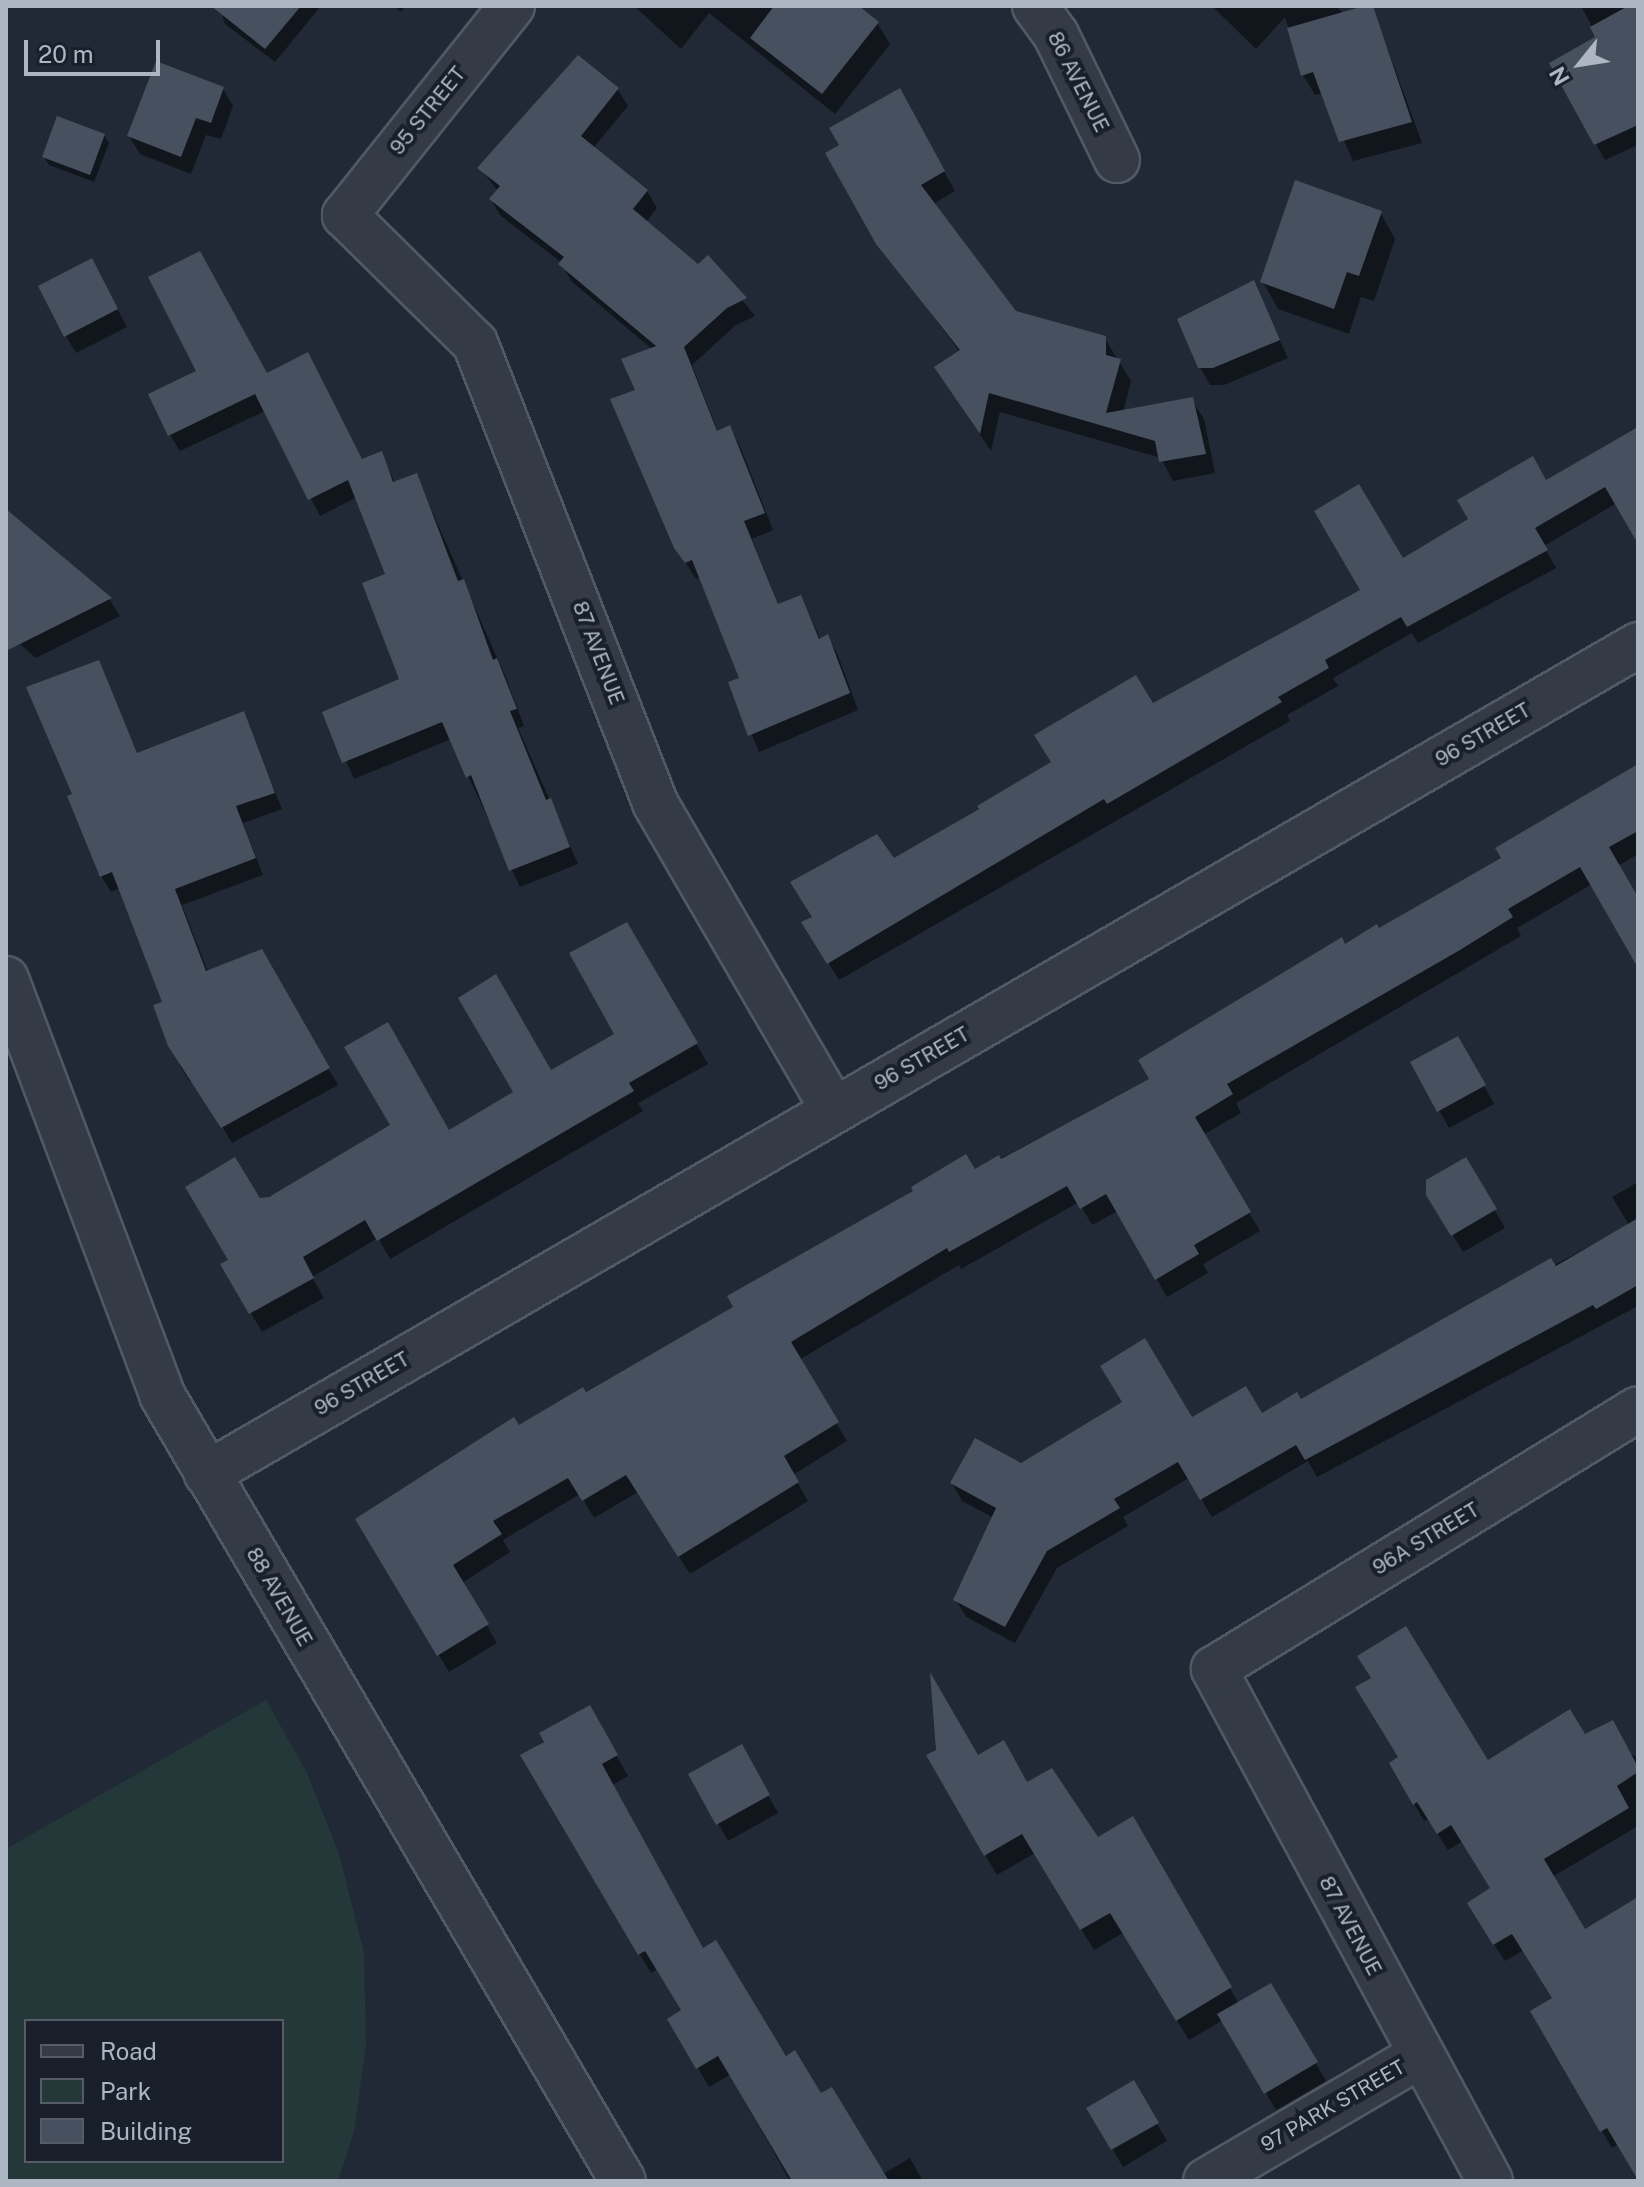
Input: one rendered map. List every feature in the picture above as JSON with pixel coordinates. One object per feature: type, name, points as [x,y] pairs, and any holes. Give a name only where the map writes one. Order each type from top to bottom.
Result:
[{"type":"street","name":"95 STREET","points":[[345,215],[512,6]]},
{"type":"street","name":"86 AVENUE","points":[[1035,6],[1056,35],[1117,160]]},
{"type":"street","name":"87 AVENUE","points":[[345,215],[475,343],[655,803],[834,1110]]},
{"type":"street","name":"96 STREET","points":[[207,1474],[1638,645]]},
{"type":"street","name":"88 AVENUE","points":[[6,979],[162,1395],[623,2181]]},
{"type":"street","name":"96A STREET","points":[[1214,1669],[1638,1409]]},
{"type":"street","name":"87 AVENUE","points":[[1214,1669],[1419,2056],[1490,2181]]},
{"type":"street","name":"97 PARK STREET","points":[[1206,2181],[1419,2056]]},
{"type":"green space","points":[[266,1700],[307,1773],[339,1854],[364,1952],[366,2044],[354,2132],[338,2181],[6,2181],[6,1849]]},
{"type":"building","points":[[211,6],[301,6],[265,49]]},
{"type":"building","points":[[774,6],[859,6],[879,22],[822,94],[750,38]]},
{"type":"building","points":[[1373,6],[1412,122],[1339,142],[1313,72],[1301,76],[1287,28]]},
{"type":"building","points":[[1628,6],[1638,6],[1638,125],[1594,145],[1549,63],[1595,37],[1590,27]]},
{"type":"building","points":[[578,55],[619,88],[581,136],[648,190],[633,209],[698,264],[708,255],[747,298],[727,308],[684,347],[717,431],[730,425],[765,513],[744,521],[778,604],[801,595],[819,639],[828,634],[850,693],[748,736],[728,682],[739,678],[692,560],[685,563],[674,548],[610,399],[635,390],[621,359],[656,346],[558,264],[564,257],[489,199],[500,186],[477,168]]},
{"type":"building","points":[[156,61],[224,87],[211,123],[196,118],[181,157],[127,136]]},
{"type":"building","points":[[900,88],[945,171],[921,185],[1016,311],[1106,336],[1106,355],[1121,359],[1106,413],[1193,397],[1206,454],[1159,462],[1155,441],[989,393],[980,434],[934,367],[960,350],[876,244],[825,153],[839,145],[829,128]]},
{"type":"building","points":[[57,116],[105,134],[90,175],[42,157]]},
{"type":"building","points":[[1295,180],[1382,211],[1359,276],[1347,272],[1334,309],[1260,282]]},
{"type":"building","points":[[200,251],[267,373],[308,352],[362,459],[382,451],[393,482],[417,473],[458,581],[464,579],[493,660],[497,658],[517,709],[510,711],[546,800],[551,798],[570,847],[509,871],[471,775],[466,778],[442,722],[342,763],[322,712],[399,679],[362,583],[385,574],[348,480],[308,500],[255,394],[168,436],[148,394],[196,371],[148,277]]},
{"type":"building","points":[[92,258],[118,309],[64,337],[38,286]]},
{"type":"building","points":[[1254,280],[1280,340],[1213,368],[1198,368],[1177,319]]},
{"type":"building","points":[[1638,427],[1638,544],[1605,487],[1535,528],[1548,550],[1407,627],[1401,617],[1325,660],[1329,668],[1278,697],[1282,702],[1107,804],[1104,799],[827,964],[801,922],[812,917],[790,882],[877,834],[894,858],[979,809],[977,806],[1051,762],[1034,735],[1136,675],[1153,703],[1360,590],[1314,511],[1359,484],[1403,558],[1468,519],[1457,500],[1533,456],[1546,480]]},
{"type":"building","points":[[6,509],[112,598],[6,651]]},
{"type":"building","points":[[99,660],[137,753],[244,711],[275,793],[236,806],[256,858],[175,889],[206,971],[262,949],[330,1068],[221,1128],[168,1046],[153,1005],[162,1002],[112,872],[100,877],[67,796],[72,794],[26,687]]},
{"type":"building","points":[[1638,764],[1638,831],[1609,847],[1638,897],[1638,968],[1580,867],[1508,909],[1513,917],[1460,950],[1227,1084],[1233,1094],[1195,1117],[1251,1212],[1194,1245],[1199,1254],[1155,1280],[1106,1194],[1080,1209],[1067,1186],[949,1252],[947,1248],[791,1342],[839,1422],[784,1456],[799,1482],[678,1557],[626,1475],[582,1501],[568,1478],[493,1521],[502,1534],[453,1565],[489,1624],[437,1656],[355,1519],[514,1417],[519,1425],[583,1387],[586,1392],[733,1307],[727,1296],[913,1191],[911,1187],[966,1154],[975,1169],[999,1155],[1001,1159],[1149,1079],[1138,1060],[1342,937],[1345,944],[1377,924],[1379,928],[1501,858],[1495,848]]},
{"type":"building","points":[[627,922],[698,1043],[629,1083],[634,1091],[377,1241],[365,1220],[303,1257],[314,1278],[249,1314],[220,1264],[228,1260],[185,1187],[235,1157],[260,1198],[269,1197],[390,1125],[344,1047],[388,1022],[449,1130],[513,1092],[458,998],[496,974],[551,1070],[614,1034],[569,953]]},
{"type":"building","points":[[1458,1036],[1486,1085],[1437,1112],[1410,1062]]},
{"type":"building","points":[[1466,1157],[1497,1209],[1451,1236],[1426,1195],[1426,1180]]},
{"type":"building","points":[[1638,1218],[1638,1285],[1596,1309],[1593,1305],[1305,1460],[1296,1445],[1200,1500],[1178,1462],[1114,1499],[1120,1508],[1047,1551],[1005,1627],[953,1600],[996,1508],[950,1483],[975,1438],[1021,1463],[1122,1402],[1100,1366],[1145,1338],[1192,1417],[1246,1386],[1262,1413],[1297,1392],[1301,1399],[1551,1258],[1556,1266]]},
{"type":"building","points":[[1406,1626],[1488,1760],[1570,1709],[1585,1734],[1613,1720],[1638,1767],[1638,1772],[1617,1786],[1629,1808],[1544,1859],[1585,1929],[1638,1897],[1638,2180],[1607,2128],[1600,2132],[1530,2011],[1552,1998],[1512,1934],[1493,1945],[1467,1903],[1490,1888],[1451,1825],[1437,1834],[1417,1802],[1413,1805],[1389,1763],[1398,1757],[1355,1687],[1371,1678],[1357,1656]]},
{"type":"building","points":[[930,1672],[978,1755],[1004,1740],[1027,1782],[1052,1768],[1098,1837],[1133,1816],[1232,1987],[1176,2021],[1110,1913],[1080,1930],[1022,1834],[984,1856],[926,1755],[936,1750]]},
{"type":"building","points":[[590,1705],[618,1755],[602,1764],[703,1948],[716,1940],[786,2056],[795,2050],[821,2093],[832,2087],[889,2181],[792,2181],[718,2056],[696,2069],[667,2019],[681,2010],[645,1951],[638,1955],[520,1755],[544,1742],[539,1733]]},
{"type":"building","points":[[742,1744],[770,1795],[716,1825],[688,1774]]},
{"type":"building","points":[[1271,1983],[1318,2062],[1264,2094],[1217,2014]]},
{"type":"building","points":[[1134,2080],[1159,2123],[1111,2150],[1086,2108]]}]
